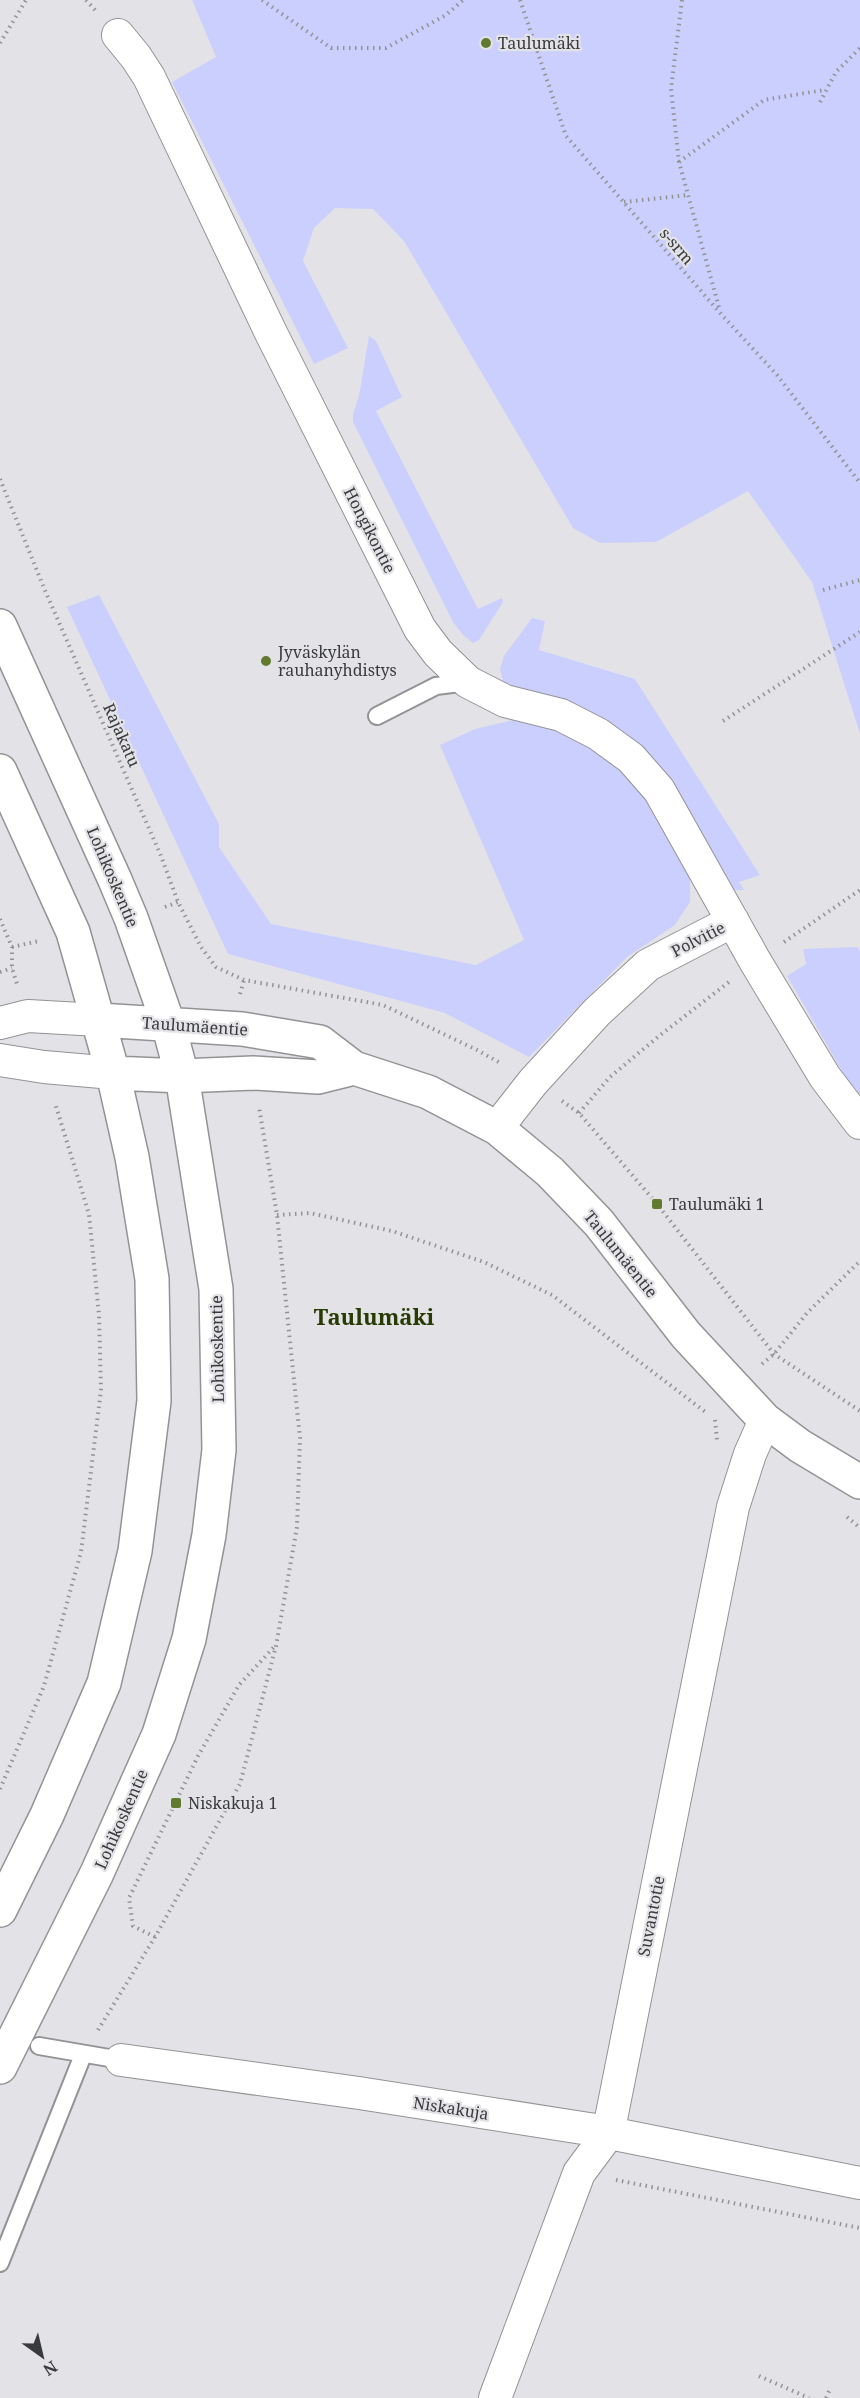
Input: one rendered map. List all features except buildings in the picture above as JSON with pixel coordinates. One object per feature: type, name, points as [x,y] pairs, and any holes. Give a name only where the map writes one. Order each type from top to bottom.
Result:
[{"type":"main road","name":"Lohikoskentie","points":[[0,626],[116,880],[168,1023],[182,1076],[216,1289],[219,1450],[209,1535],[189,1639],[159,1734],[97,1873],[0,2067]]},
{"type":"main road","points":[[0,771],[73,932],[113,1073],[132,1157],[152,1279],[154,1401],[135,1551],[104,1683],[47,1815],[0,1910]]},
{"type":"main road","name":"Taulumäentie","points":[[99,1020],[242,1029],[320,1042],[354,1068],[428,1092],[497,1128],[550,1172],[598,1223],[686,1335],[765,1420],[800,1446],[860,1482]]},
{"type":"main road","points":[[113,1073],[182,1076],[253,1073],[318,1077],[354,1068]]},
{"type":"street","name":"Hongikontie","points":[[118,34],[149,78],[271,333],[420,629],[438,653],[468,682],[505,701],[561,715],[598,734],[631,758],[659,790],[733,921]]},
{"type":"street","name":"Polvitie","points":[[497,1128],[533,1082],[597,1011],[648,965],[733,921],[825,1077],[860,1123]]},
{"type":"street","points":[[14,1020],[99,1020]]},
{"type":"street","points":[[0,1060],[44,1067],[113,1073]]},
{"type":"street","name":"Suvantotie","points":[[495,2398],[579,2173],[608,2134],[733,1507],[750,1454],[765,1420]]},
{"type":"street","name":"Niskakuja","points":[[121,2060],[359,2093],[608,2134],[860,2184]]},
{"type":"lane","points":[[377,716],[436,686],[468,682]]},
{"type":"lane","name":"Niskakuja","points":[[39,2046],[121,2060]]},
{"type":"lane","points":[[0,2263],[83,2055]]},
{"type":"path","points":[[0,43],[26,0]]},
{"type":"path","points":[[262,0],[331,48],[386,48],[446,15],[463,0]]},
{"type":"path","name":"s-srm","points":[[520,0],[566,136],[777,375],[860,483]]},
{"type":"path","points":[[682,0],[671,89],[679,162],[721,314]]},
{"type":"path","points":[[820,102],[824,90],[836,72],[860,48]]},
{"type":"path","points":[[679,162],[764,100],[824,90]]},
{"type":"path","points":[[624,202],[687,195]]},
{"type":"path","name":"Rajakatu","points":[[0,479],[44,588],[161,856],[178,902],[201,947],[216,967],[244,980]]},
{"type":"path","points":[[823,590],[860,580]]},
{"type":"path","points":[[723,721],[860,632]]},
{"type":"path","points":[[579,1113],[610,1077],[659,1035],[755,961],[860,890]]},
{"type":"path","points":[[0,919],[12,947],[14,1020]]},
{"type":"path","points":[[0,972],[12,968]]},
{"type":"path","points":[[0,1789],[44,1686],[81,1552],[101,1390],[99,1315],[89,1214],[44,1067]]},
{"type":"path","points":[[277,1215],[310,1213],[392,1231],[484,1262],[552,1295],[715,1419]]},
{"type":"path","points":[[718,1443],[715,1419],[733,1388],[774,1354],[807,1313],[860,1261]]},
{"type":"path","points":[[155,1937],[133,1926],[129,1898],[198,1756],[239,1685],[276,1646]]},
{"type":"path","points":[[579,2173],[860,2228]]},
{"type":"path","points":[[759,2376],[809,2398]]},
{"type":"path","points":[[826,2398],[830,2389]]},
{"type":"shaded area","points":[[192,0],[860,0],[860,734],[812,582],[748,491],[656,542],[600,543],[573,528],[404,241],[373,209],[335,208],[314,228],[303,261],[348,348],[314,364],[172,82],[216,57]]},
{"type":"shaded area","points":[[369,336],[376,341],[402,397],[376,411],[478,609],[502,598],[503,602],[479,640],[473,643],[453,622],[353,422]]},
{"type":"shaded area","points":[[99,595],[219,824],[219,847],[271,924],[476,965],[524,940],[440,745],[475,729],[526,717],[575,740],[614,763],[634,781],[666,829],[690,873],[690,902],[675,925],[627,957],[529,1057],[445,1013],[228,954],[67,607]]},
{"type":"shaded area","points":[[532,618],[545,621],[539,650],[635,679],[760,875],[739,882],[744,890],[731,890],[661,772],[636,741],[611,723],[583,710],[504,685],[500,669],[504,656]]},
{"type":"shaded area","points":[[857,947],[860,951],[860,1102],[787,976],[806,964],[803,949]]},
{"type":"place","name":"Taulumäki","points":[[486,43]]},
{"type":"place","name":"Jyväskylän rauhanyhdistys","points":[[266,661]]},
{"type":"place","name":"Taulumäki 1","points":[[657,1204]]},
{"type":"place","name":"Niskakuja 1","points":[[176,1803]]},
{"type":"district","name":"Taulumäki","points":[[374,1317]]}]
